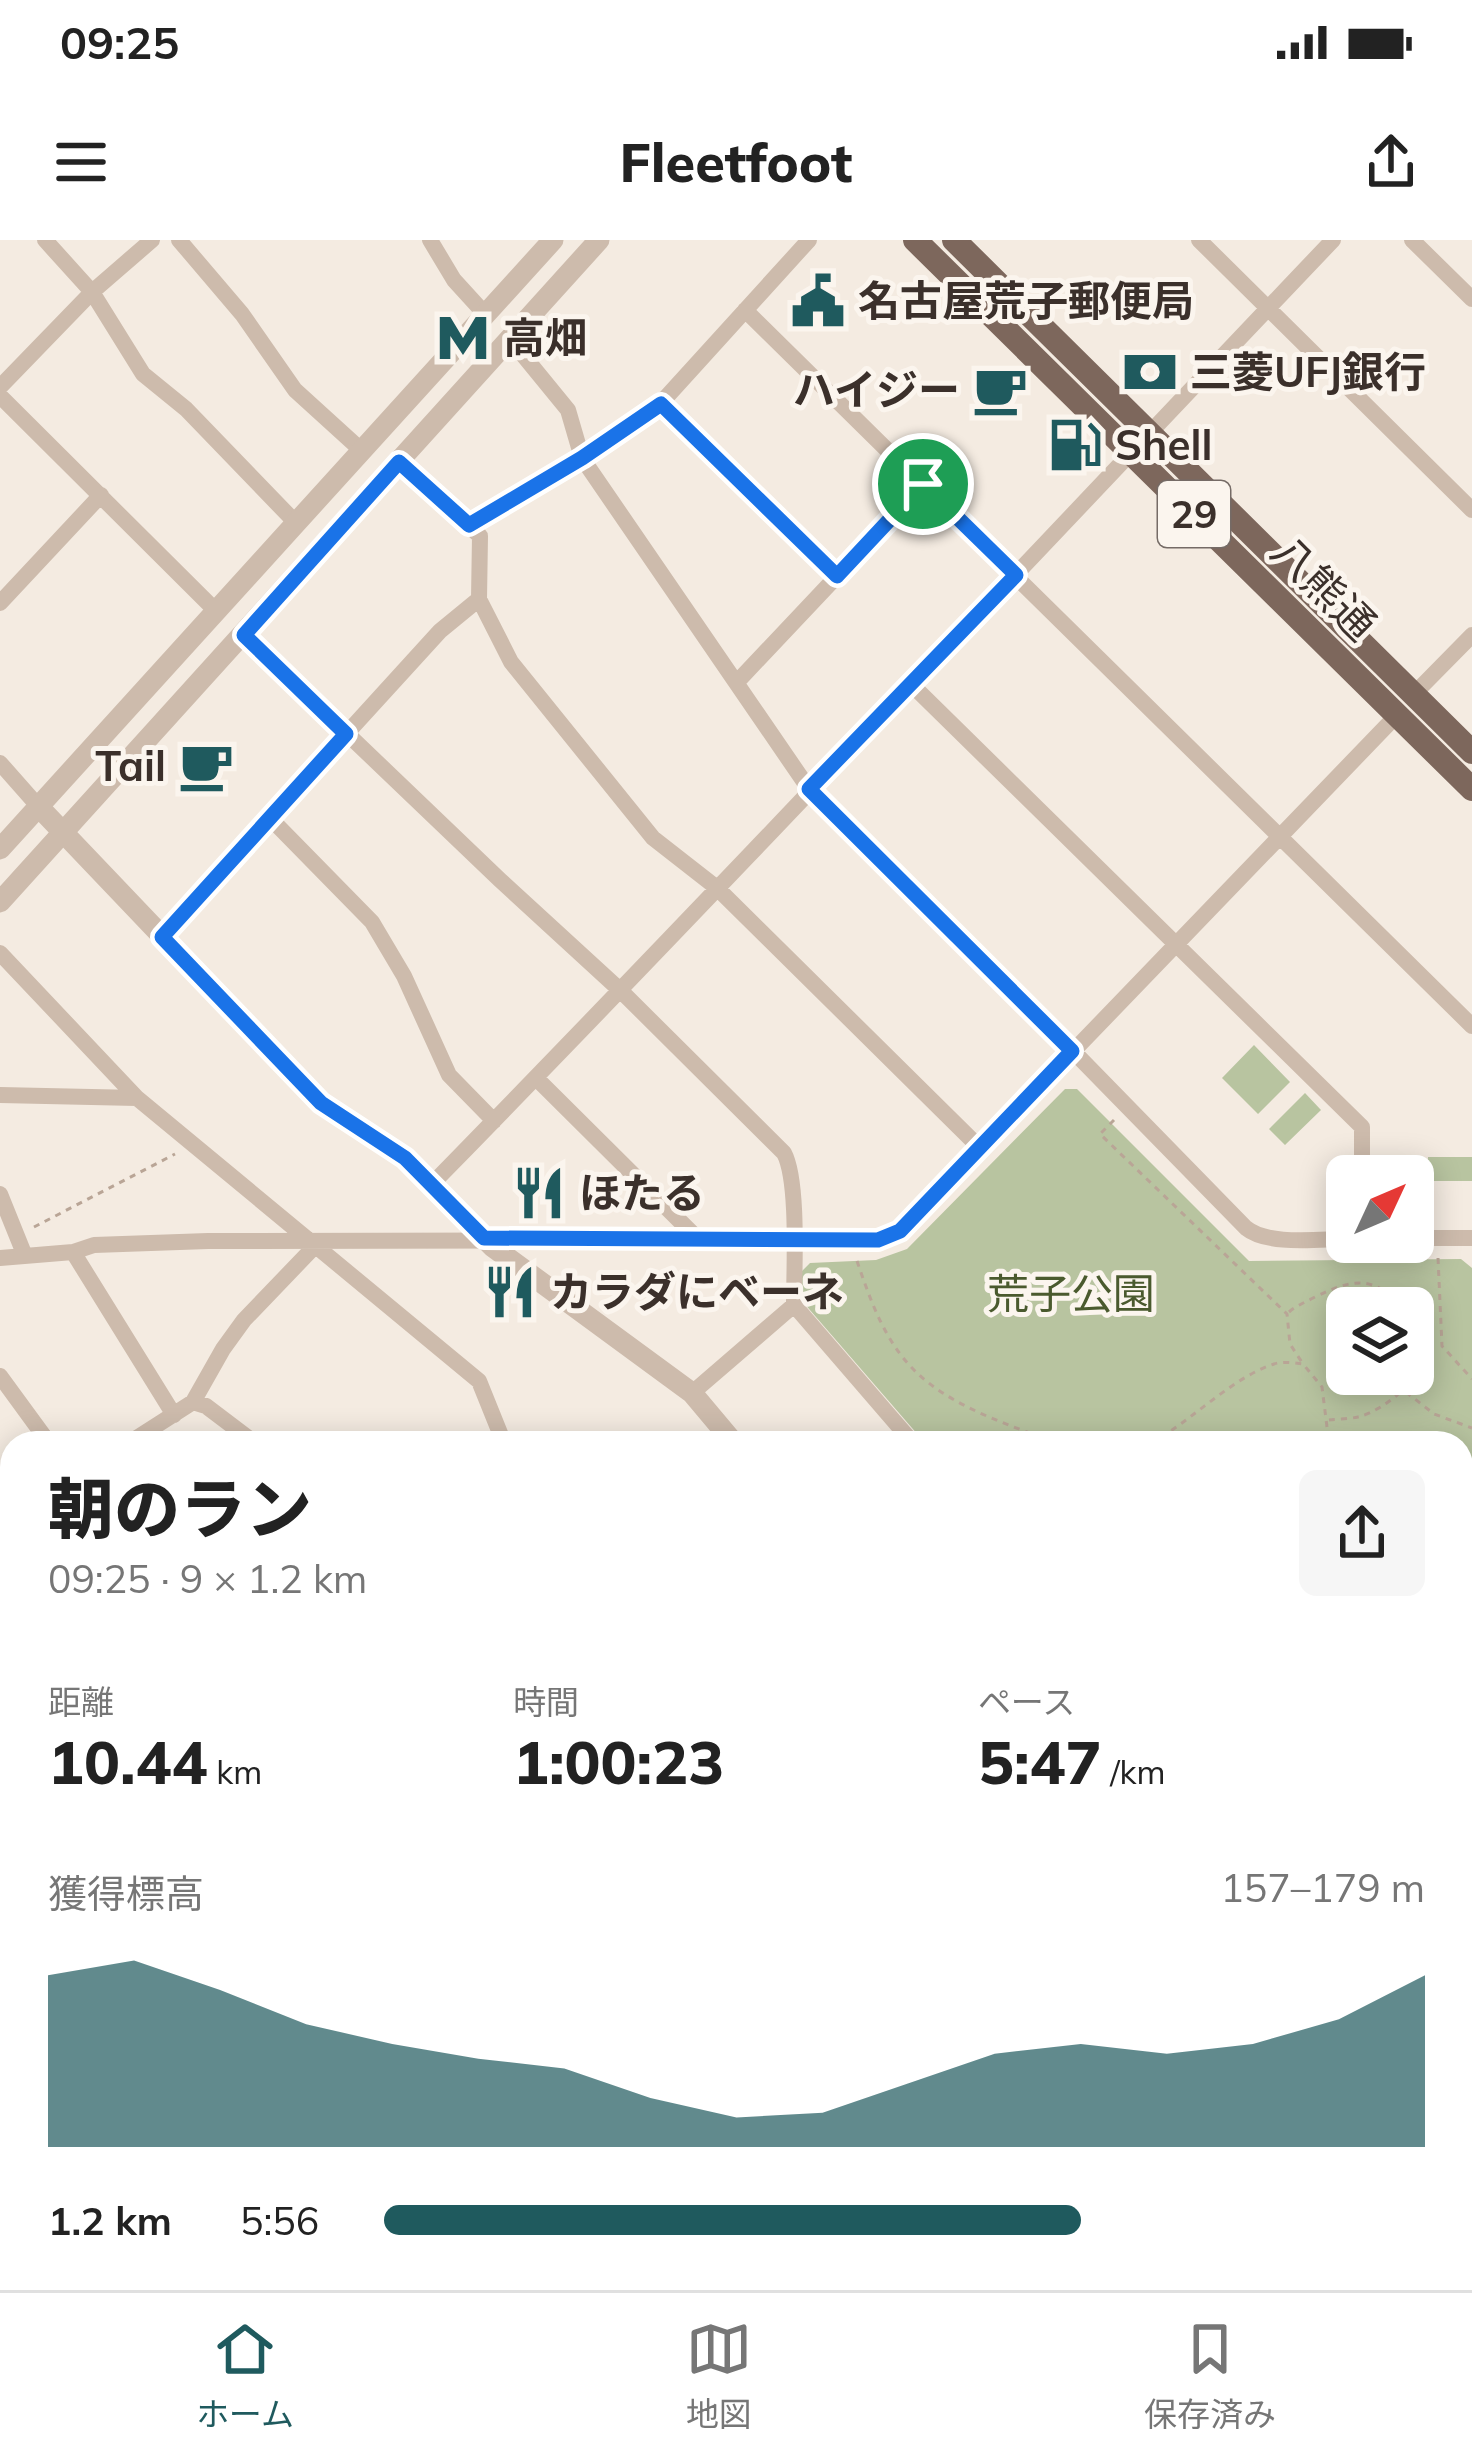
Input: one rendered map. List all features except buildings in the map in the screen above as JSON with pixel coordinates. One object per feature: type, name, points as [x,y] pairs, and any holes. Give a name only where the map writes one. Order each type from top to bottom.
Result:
[{"type":"main road","name":"八熊通","points":[[915,240],[1472,789]]},
{"type":"main road","name":"八熊通","points":[[954,240],[1472,752]]},
{"type":"street","points":[[45,240],[92,292],[143,374],[186,409],[296,523]]},
{"type":"street","points":[[152,240],[92,292],[0,392],[215,610]]},
{"type":"street","points":[[179,240],[242,314],[295,390],[361,450]]},
{"type":"street","points":[[430,240],[454,280],[485,314]]},
{"type":"street","points":[[0,849],[553,240]]},
{"type":"street","points":[[0,902],[599,240]]},
{"type":"street","points":[[469,525],[661,404],[809,240]]},
{"type":"street","points":[[1199,240],[1472,510]]},
{"type":"street","points":[[433,1184],[1333,240]]},
{"type":"street","points":[[1412,240],[1472,299]]},
{"type":"street","points":[[745,310],[1472,1026]]},
{"type":"street","points":[[510,339],[568,410],[582,458],[809,789],[1255,1236],[1326,1239]]},
{"type":"street","points":[[661,404],[837,576]]},
{"type":"street","points":[[399,462],[480,536],[479,599],[511,662],[652,838],[717,889],[980,1148]]},
{"type":"street","points":[[738,681],[923,484]]},
{"type":"street","points":[[3,594],[100,495]]},
{"type":"street","points":[[162,937],[440,631],[479,599]]},
{"type":"street","points":[[244,635],[621,991],[784,1154],[790,1165],[794,1305],[904,1431]]},
{"type":"street","points":[[1414,694],[1472,635]]},
{"type":"street","points":[[911,684],[1362,1127],[1362,1155]]},
{"type":"street","points":[[0,1258],[73,1252],[94,1245],[484,1238],[878,1240],[900,1231],[1397,715]]},
{"type":"street","points":[[0,764],[321,1103],[405,1158],[484,1238],[692,1394],[724,1431]]},
{"type":"street","points":[[270,818],[372,922],[404,976],[449,1076],[494,1121]]},
{"type":"street","points":[[0,953],[137,1098],[479,1381],[499,1431]]},
{"type":"street","points":[[536,1078],[699,1240]]},
{"type":"street","points":[[0,1095],[137,1098]]},
{"type":"street","points":[[0,1195],[25,1256]]},
{"type":"street","points":[[1437,1238],[1472,1238]]},
{"type":"street","points":[[148,1431],[194,1402],[244,1320],[313,1242]]},
{"type":"street","points":[[73,1252],[174,1414]]},
{"type":"street","points":[[692,1394],[794,1305]]},
{"type":"street","points":[[0,1376],[40,1431]]},
{"type":"street","points":[[194,1402],[239,1431]]},
{"type":"path","points":[[1126,1106],[1100,1134],[1287,1314],[1290,1344],[1322,1387],[1327,1431]]},
{"type":"path","points":[[17,1236],[194,1144]]},
{"type":"path","points":[[1437,1238],[1442,1346],[1472,1379]]},
{"type":"path","points":[[851,1240],[870,1301],[896,1348],[916,1372],[991,1419],[1024,1431]]},
{"type":"path","points":[[1336,1287],[1360,1282],[1377,1287]]},
{"type":"path","points":[[1287,1314],[1326,1292]]},
{"type":"path","points":[[1173,1431],[1242,1380],[1279,1362],[1303,1364]]},
{"type":"path","points":[[1327,1420],[1360,1417],[1396,1395]]},
{"type":"path","points":[[1409,1395],[1434,1414],[1472,1428]]},
{"type":"green space","points":[[1254,1045],[1290,1082],[1258,1114],[1222,1078]]},
{"type":"green space","name":"荒子公園","points":[[1065,1089],[1077,1089],[1249,1261],[1434,1263],[1434,1259],[1461,1259],[1472,1268],[1472,1431],[915,1431],[803,1302],[800,1273],[810,1263],[876,1260],[907,1249]]},
{"type":"green space","points":[[1305,1093],[1321,1110],[1285,1145],[1269,1129]]},
{"type":"green space","points":[[1434,1157],[1472,1157],[1472,1181],[1434,1181]]},
{"type":"place","name":"名古屋荒子郵便局","points":[[818,301]]},
{"type":"place","name":"高畑","points":[[463,338]]},
{"type":"place","name":"三菱UFJ銀行","points":[[1150,372]]},
{"type":"place","name":"ハイジー","points":[[1000,390]]},
{"type":"place","name":"Shell","points":[[1075,445]]},
{"type":"place","name":"Tail","points":[[206,766]]},
{"type":"place","name":"ほたる","points":[[539,1193]]},
{"type":"place","name":"カラダにベーネ","points":[[510,1292]]},
{"type":"route","points":[[661,404],[837,576],[923,484],[1016,575],[809,789],[1072,1051],[900,1231],[878,1240],[484,1238],[405,1158],[321,1103],[162,937],[346,734],[244,635],[399,462],[469,525],[661,404]]}]
